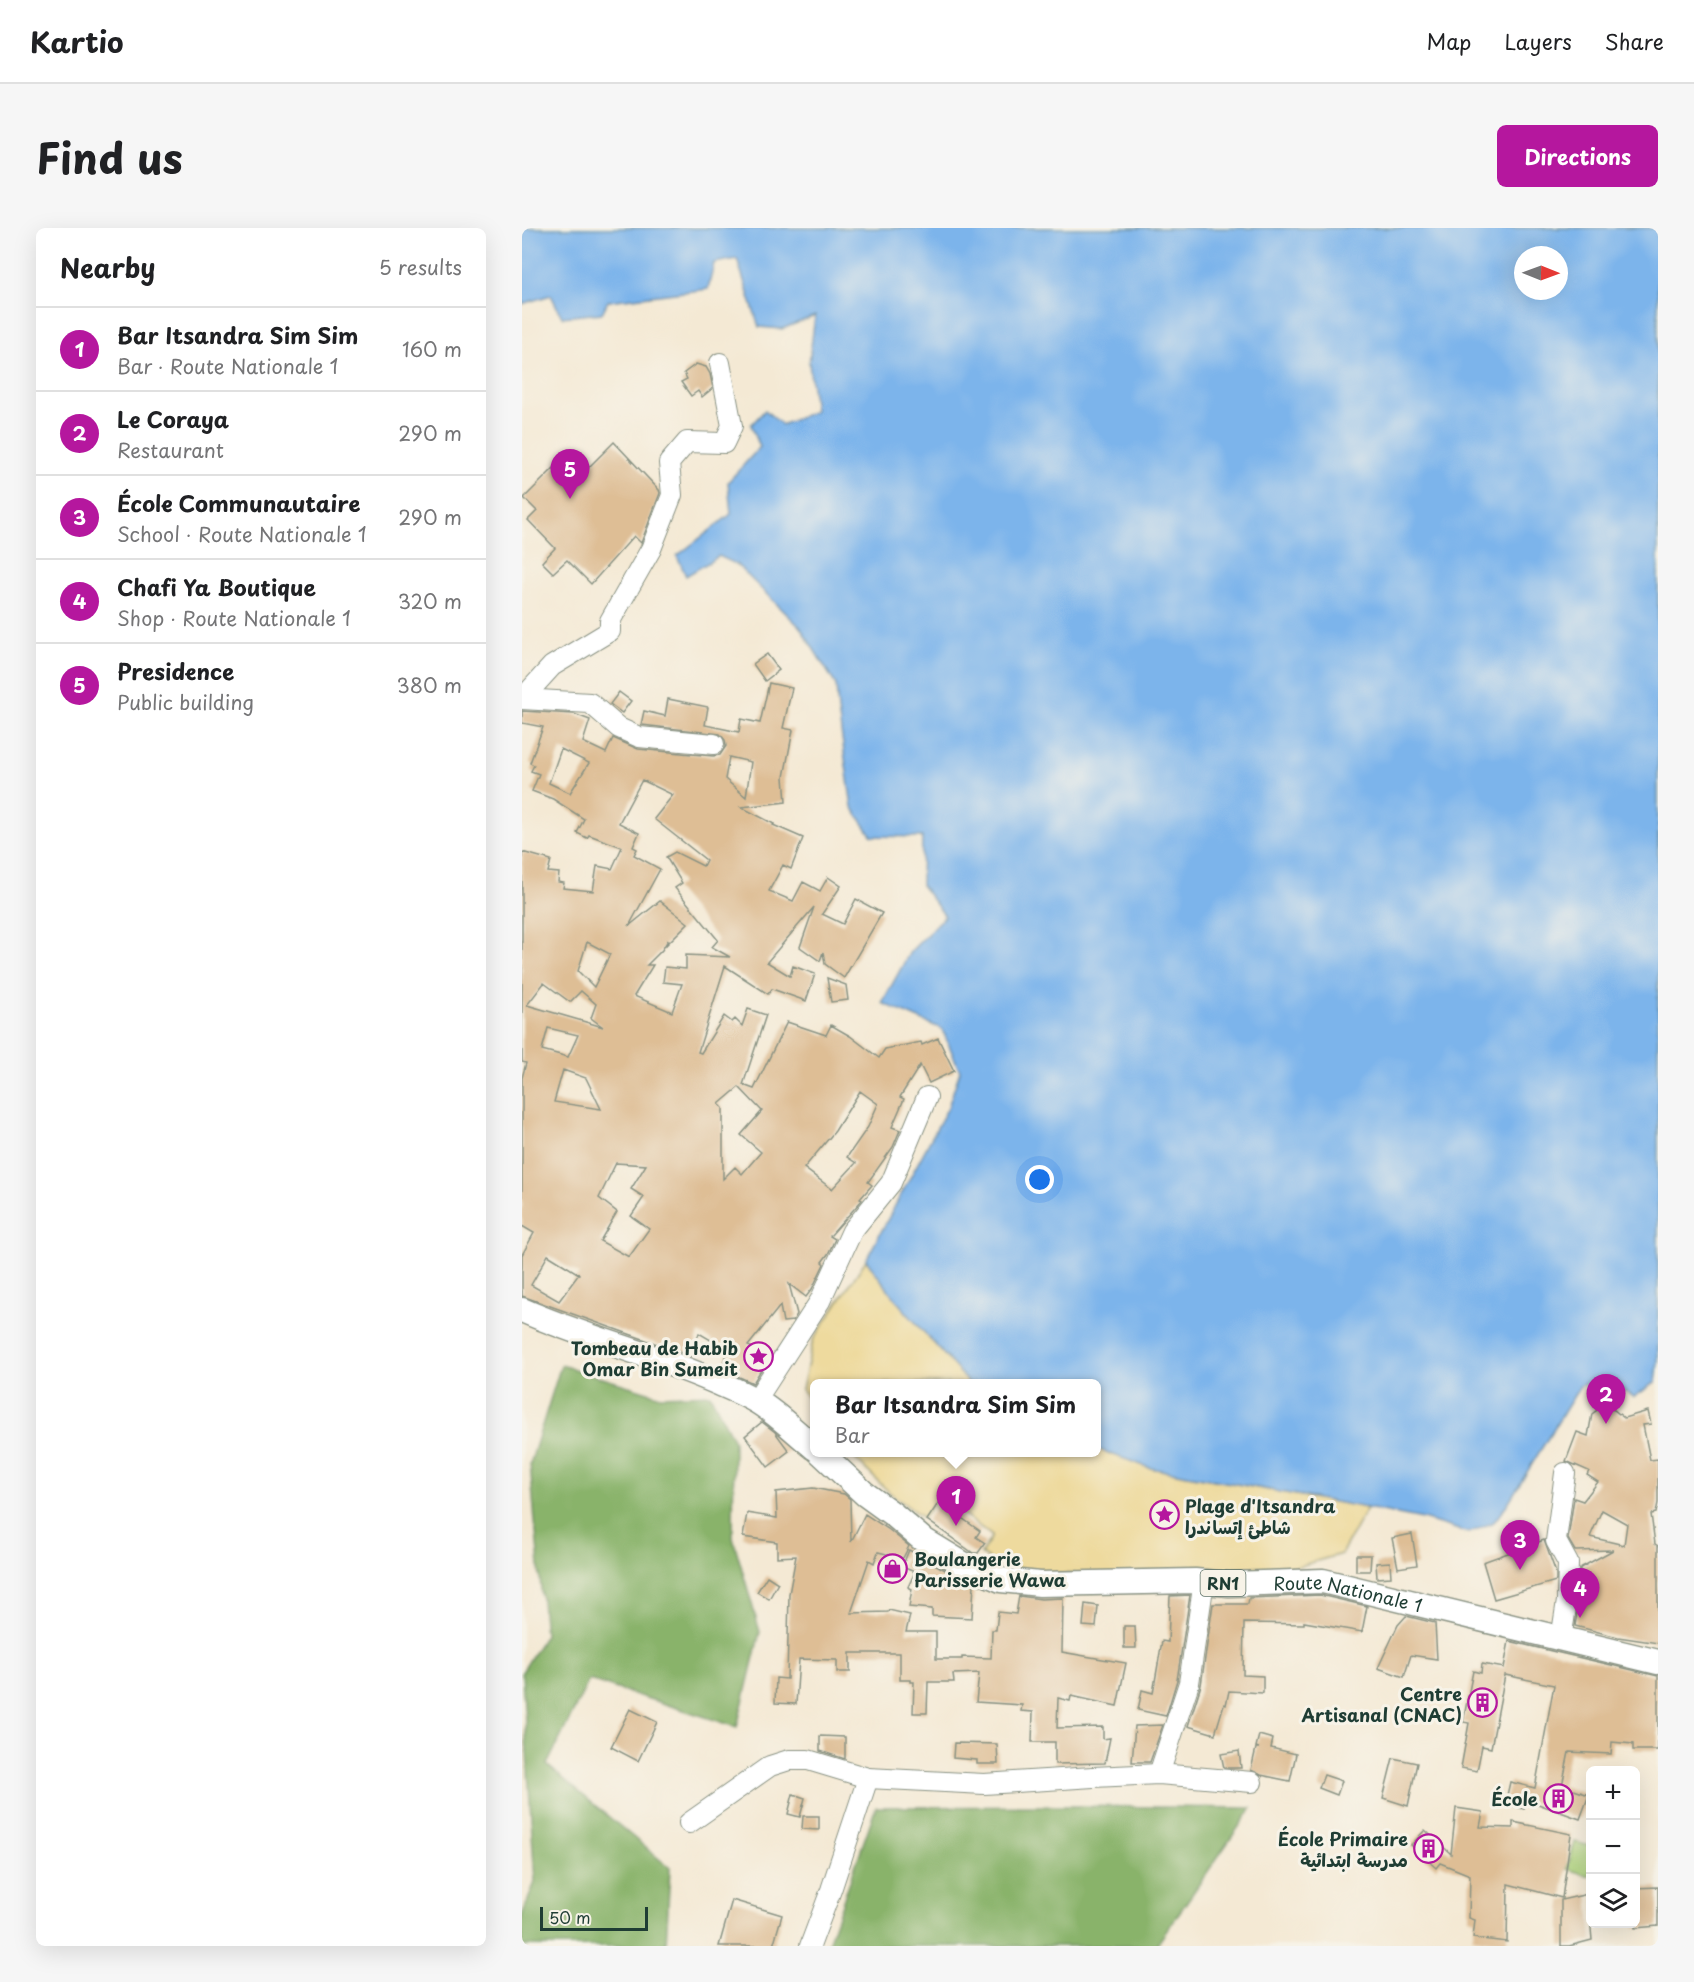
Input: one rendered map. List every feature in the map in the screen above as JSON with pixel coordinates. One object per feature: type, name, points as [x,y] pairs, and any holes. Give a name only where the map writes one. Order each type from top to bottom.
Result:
[{"type":"main road","points":[[522,1310],[569,1329],[683,1368],[756,1400],[810,1444]]},
{"type":"main road","name":"Route Nationale 1","points":[[825,1457],[865,1494],[922,1539],[963,1564],[1001,1580],[1040,1584],[1204,1581],[1229,1584],[1323,1581],[1658,1662]]},
{"type":"street","points":[[522,699],[552,666],[610,631],[610,621],[651,549],[672,495],[669,463],[687,442],[724,443],[732,426],[720,363]]},
{"type":"street","points":[[522,699],[590,703],[619,728],[639,737],[714,744]]},
{"type":"street","points":[[756,1400],[820,1301],[852,1231],[891,1183],[927,1097]]},
{"type":"street","points":[[1561,1639],[1567,1601],[1568,1563],[1556,1541],[1565,1473]]},
{"type":"street","points":[[1159,1774],[1189,1683],[1204,1581]]},
{"type":"street","points":[[689,1823],[770,1767],[789,1760],[808,1760],[868,1778],[984,1784],[1159,1774],[1252,1782]]},
{"type":"street","points":[[810,1946],[868,1778]]},
{"type":"green space","points":[[561,1365],[661,1396],[710,1394],[734,1441],[733,1538],[760,1632],[737,1727],[589,1680],[547,1765],[670,1868],[666,1946],[522,1946],[522,1916],[535,1882],[522,1672],[545,1635],[530,1464]]},
{"type":"green space","points":[[876,1807],[1252,1808],[1156,1946],[827,1946]]},
{"type":"green space","points":[[1575,1842],[1586,1845],[1586,1875],[1567,1869]]},
{"type":"sand","points":[[866,1260],[901,1306],[965,1379],[810,1379],[810,1401],[802,1389],[813,1340]]},
{"type":"sand","name":"Plage d'Itsandra شاطئ إتساندرا","points":[[1101,1450],[1150,1468],[1367,1508],[1341,1554],[1296,1567],[1143,1575],[1009,1573],[981,1554],[992,1536],[939,1496],[923,1518],[889,1492],[853,1457],[1101,1457]]},
{"type":"water","points":[[522,228],[1658,228],[1658,1361],[1656,1382],[1634,1397],[1608,1383],[1597,1382],[1580,1386],[1494,1522],[1469,1533],[1423,1519],[1150,1468],[1101,1450],[1101,1379],[965,1379],[901,1306],[866,1260],[948,1107],[960,1071],[942,1029],[882,1003],[910,952],[945,916],[921,885],[922,837],[872,836],[852,807],[836,685],[800,627],[736,564],[719,556],[686,576],[677,556],[731,514],[728,482],[760,447],[751,425],[765,410],[782,425],[815,411],[809,363],[815,316],[782,329],[759,327],[737,259],[714,263],[708,289],[608,301],[602,313],[562,317],[551,295],[522,304]]},
{"type":"building","points":[[696,364],[706,367],[713,388],[702,397],[698,391],[691,396],[681,382],[687,379],[684,373]]},
{"type":"building","points":[[614,442],[660,493],[641,543],[634,536],[591,584],[567,560],[553,573],[542,562],[555,548],[528,520],[537,511],[524,498],[558,464],[575,481]]},
{"type":"building","points":[[767,654],[779,670],[765,681],[753,664]]},
{"type":"building","points":[[769,683],[792,688],[783,728],[793,730],[784,777],[786,802],[741,807],[803,838],[791,869],[783,865],[769,891],[793,901],[803,882],[820,891],[828,877],[841,886],[822,914],[843,924],[856,899],[882,913],[844,978],[825,964],[823,952],[820,961],[800,947],[814,907],[767,962],[790,976],[793,966],[815,974],[806,1001],[772,989],[768,994],[725,966],[698,1052],[701,1053],[724,1016],[732,1022],[735,1019],[742,1026],[748,1009],[766,1015],[743,1085],[754,1089],[787,1022],[826,1035],[831,1025],[879,1058],[885,1049],[921,1042],[922,1045],[938,1038],[954,1071],[929,1083],[920,1065],[900,1097],[904,1099],[892,1127],[900,1130],[893,1147],[868,1182],[872,1185],[860,1199],[862,1200],[830,1236],[835,1239],[822,1262],[824,1264],[812,1289],[806,1297],[789,1284],[797,1314],[793,1321],[783,1322],[780,1306],[748,1346],[770,1355],[753,1383],[721,1369],[728,1350],[699,1333],[691,1356],[522,1296],[522,1255],[534,1233],[522,1226],[522,1078],[526,1063],[522,1062],[522,852],[551,860],[548,872],[559,873],[558,882],[564,883],[563,888],[593,891],[597,866],[612,869],[622,847],[589,835],[587,838],[577,833],[584,819],[553,799],[532,791],[539,774],[531,771],[534,765],[530,763],[543,727],[522,723],[522,711],[574,714],[590,720],[583,742],[606,753],[613,738],[638,749],[720,755],[726,746],[720,734],[641,725],[644,711],[665,716],[668,699],[708,707],[705,725],[739,732],[741,719],[760,723]],"holes":[[[561,749],[589,763],[570,793],[549,783]],[[729,757],[751,762],[746,797],[725,779]],[[642,780],[673,795],[654,819],[706,860],[703,866],[675,852],[666,857],[682,883],[675,888],[718,940],[712,947],[730,957],[686,955],[686,969],[665,967],[663,982],[682,984],[672,1012],[634,996],[653,965],[647,965],[662,950],[668,940],[667,944],[688,923],[660,901],[629,926],[660,869],[634,855],[637,849],[633,847],[639,833],[619,823]],[[587,942],[610,954],[594,987],[578,971]],[[544,983],[570,1002],[581,991],[596,1004],[591,1018],[603,1027],[527,1005]],[[548,1028],[578,1035],[568,1057],[542,1050]],[[563,1070],[586,1078],[601,1109],[554,1102]],[[739,1087],[762,1111],[741,1135],[761,1152],[742,1174],[735,1167],[723,1179],[723,1108],[719,1104]],[[860,1091],[878,1104],[868,1127],[847,1157],[856,1163],[832,1189],[804,1168],[835,1131]],[[616,1163],[646,1165],[631,1189],[644,1197],[631,1216],[649,1229],[629,1257],[600,1241],[617,1212],[599,1198]],[[548,1255],[579,1274],[559,1301],[531,1285]]]},
{"type":"building","points":[[619,692],[631,701],[622,713],[610,704]]},
{"type":"building","points":[[827,978],[846,985],[848,1000],[831,1002]]},
{"type":"building","points":[[1600,1408],[1614,1410],[1624,1418],[1648,1411],[1651,1424],[1643,1425],[1650,1460],[1658,1459],[1658,1503],[1656,1513],[1651,1514],[1655,1544],[1658,1546],[1658,1643],[1618,1637],[1575,1626],[1579,1601],[1580,1568],[1613,1550],[1575,1551],[1568,1539],[1574,1498],[1583,1501],[1598,1482],[1587,1475],[1589,1471],[1566,1461],[1577,1432],[1588,1436],[1592,1414]],"holes":[[[1602,1510],[1627,1524],[1624,1545],[1590,1537]]]},
{"type":"building","points":[[762,1422],[775,1432],[789,1451],[768,1467],[745,1436]]},
{"type":"building","points":[[813,1488],[844,1494],[850,1499],[851,1542],[865,1514],[909,1546],[903,1558],[878,1552],[874,1563],[869,1560],[851,1613],[888,1612],[889,1610],[910,1615],[906,1632],[936,1632],[936,1659],[991,1658],[992,1630],[996,1630],[998,1612],[1016,1614],[1019,1596],[1041,1599],[1063,1598],[1062,1652],[1126,1663],[1117,1706],[1071,1696],[1070,1701],[1058,1698],[1057,1728],[1103,1727],[1103,1739],[1110,1738],[1105,1763],[1055,1764],[1055,1742],[1032,1742],[1033,1712],[1021,1711],[1022,1705],[976,1702],[979,1673],[953,1674],[954,1682],[928,1682],[927,1713],[913,1713],[914,1682],[900,1680],[900,1653],[850,1653],[850,1672],[837,1672],[837,1660],[799,1659],[796,1704],[775,1703],[776,1678],[787,1679],[789,1594],[796,1556],[777,1557],[777,1542],[743,1537],[747,1513],[777,1518],[776,1492]]},
{"type":"building","points":[[939,1502],[980,1531],[976,1537],[985,1543],[978,1553],[973,1553],[927,1520]]},
{"type":"building","points":[[1412,1534],[1417,1565],[1398,1568],[1392,1538]]},
{"type":"building","points":[[1544,1540],[1556,1573],[1556,1581],[1494,1599],[1483,1562]]},
{"type":"building","points":[[909,1550],[949,1572],[948,1576],[956,1576],[974,1584],[972,1618],[932,1616],[932,1609],[909,1607],[912,1589],[908,1587],[915,1572],[902,1567]]},
{"type":"building","points":[[1356,1555],[1371,1555],[1370,1571],[1356,1571]]},
{"type":"building","points":[[1390,1562],[1391,1577],[1377,1578],[1376,1563]]},
{"type":"building","points":[[767,1576],[778,1583],[769,1599],[757,1592]]},
{"type":"building","points":[[1190,1595],[1177,1680],[1166,1716],[1138,1710],[1142,1690],[1153,1693],[1162,1641],[1168,1642],[1170,1596]]},
{"type":"building","points":[[1320,1595],[1367,1606],[1362,1632],[1304,1622],[1304,1624],[1244,1623],[1243,1675],[1263,1676],[1263,1693],[1229,1691],[1215,1734],[1188,1726],[1201,1685],[1213,1604],[1248,1604],[1249,1598]]},
{"type":"building","points":[[1085,1604],[1098,1606],[1096,1627],[1083,1626]]},
{"type":"building","points":[[1406,1616],[1435,1623],[1437,1659],[1411,1655],[1404,1677],[1378,1668],[1398,1625]]},
{"type":"building","points":[[1124,1626],[1135,1626],[1136,1648],[1124,1648]]},
{"type":"building","points":[[1509,1641],[1658,1676],[1658,1750],[1633,1750],[1633,1744],[1612,1742],[1611,1754],[1569,1752],[1562,1786],[1586,1794],[1586,1803],[1580,1819],[1527,1800],[1524,1809],[1505,1804],[1510,1782],[1535,1788],[1554,1685],[1505,1675],[1491,1748],[1482,1746],[1477,1771],[1461,1768],[1469,1723],[1463,1722],[1473,1671],[1481,1673],[1482,1664],[1504,1668]]},
{"type":"building","points":[[630,1709],[657,1722],[638,1761],[611,1747]]},
{"type":"building","points":[[1163,1725],[1150,1762],[1132,1762],[1135,1726]]},
{"type":"building","points":[[1259,1735],[1273,1739],[1271,1748],[1296,1754],[1290,1781],[1261,1775],[1251,1770],[1256,1748],[1259,1748],[1256,1747]]},
{"type":"building","points":[[820,1736],[845,1737],[845,1759],[820,1751]]},
{"type":"building","points":[[954,1743],[997,1744],[998,1764],[977,1764],[977,1760],[953,1758]]},
{"type":"building","points":[[1239,1751],[1241,1768],[1224,1768],[1221,1754]]},
{"type":"building","points":[[1393,1758],[1417,1763],[1408,1806],[1383,1798]]},
{"type":"building","points":[[1324,1775],[1342,1781],[1337,1795],[1319,1788]]},
{"type":"building","points":[[793,1794],[805,1798],[800,1817],[788,1814]]},
{"type":"building","points":[[1456,1808],[1483,1812],[1480,1827],[1513,1828],[1513,1822],[1571,1834],[1562,1898],[1508,1884],[1507,1942],[1473,1938],[1475,1920],[1469,1918],[1470,1875],[1440,1863],[1436,1868],[1411,1845],[1425,1830],[1451,1854]]},
{"type":"building","points":[[803,1816],[819,1816],[819,1830],[802,1829]]},
{"type":"building","points":[[1658,1887],[1658,1926],[1640,1928],[1640,1888]]},
{"type":"building","points":[[1586,1894],[1586,1928],[1591,1928],[1592,1940],[1561,1946],[1561,1900]]},
{"type":"building","points":[[732,1900],[782,1915],[773,1946],[719,1946]]},
{"type":"place","name":"Presidence","points":[[570,499]]},
{"type":"place","name":"Tombeau de Habib Omar Bin Sumeit","points":[[759,1357]]},
{"type":"place","name":"Le Coraya","points":[[1606,1424]]},
{"type":"place","name":"Plage d'Itsandra شاطئ إتساندرا","points":[[1164,1515]]},
{"type":"place","name":"Bar Itsandra Sim Sim","points":[[956,1526]]},
{"type":"place","name":"Boulangerie Parisserie Wawa","points":[[893,1568]]},
{"type":"place","name":"École Communautaire","points":[[1520,1570]]},
{"type":"place","name":"Chafi Ya Boutique","points":[[1580,1618]]},
{"type":"place","name":"Centre Artisanal (CNAC)","points":[[1483,1703]]},
{"type":"place","name":"École","points":[[1559,1798]]},
{"type":"place","name":"École Primaire مدرسة ابتدائية","points":[[1429,1848]]}]
